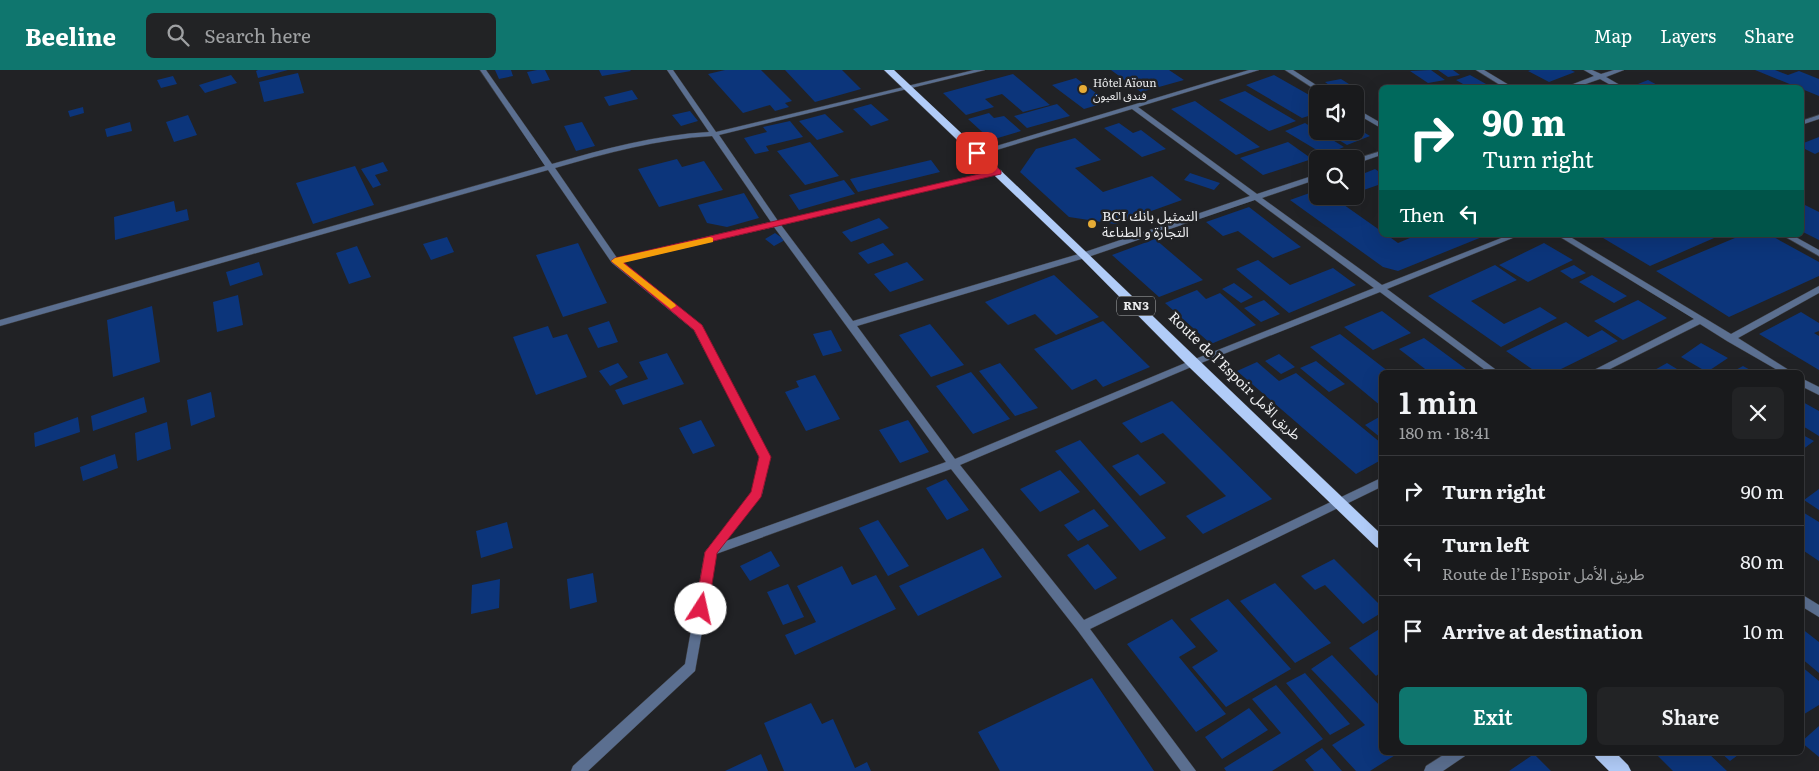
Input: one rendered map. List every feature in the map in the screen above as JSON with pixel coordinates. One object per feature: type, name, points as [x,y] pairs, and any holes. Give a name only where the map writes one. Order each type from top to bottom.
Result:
[{"type":"highway","name":"Route de l’Espoir طريق الأمل","points":[[889,70],[1085,255],[1193,363],[1379,541]]},
{"type":"highway","points":[[1605,755],[1622,771]]},
{"type":"street","points":[[483,70],[615,261],[698,328],[765,457],[757,494],[711,552],[692,667],[578,771]]},
{"type":"street","points":[[670,70],[777,225],[953,464],[1082,627],[1189,771]]},
{"type":"street","points":[[0,323],[654,140],[679,136],[715,134],[982,70]]},
{"type":"street","points":[[977,153],[1135,108],[1256,70]]},
{"type":"street","points":[[1288,70],[1312,85]]},
{"type":"street","points":[[1479,70],[1506,85]]},
{"type":"street","points":[[1587,70],[1616,85]]},
{"type":"street","points":[[1574,85],[1621,70]]},
{"type":"street","points":[[1135,108],[1491,370]]},
{"type":"street","points":[[1364,116],[1379,125]]},
{"type":"street","points":[[1804,122],[1819,117]]},
{"type":"street","points":[[1364,159],[1379,154]]},
{"type":"street","points":[[615,261],[777,225],[998,172]]},
{"type":"street","points":[[851,325],[1085,255],[1309,179]]},
{"type":"street","points":[[711,552],[953,464],[1193,363],[1511,237]]},
{"type":"street","points":[[1564,237],[1783,370]]},
{"type":"street","points":[[1790,237],[1819,253]]},
{"type":"street","points":[[1730,339],[1819,289]]},
{"type":"street","points":[[1601,370],[1700,320]]},
{"type":"street","points":[[1804,383],[1819,392]]},
{"type":"street","points":[[1082,627],[1379,483]]},
{"type":"street","points":[[1804,601],[1819,612]]},
{"type":"street","points":[[1431,771],[1455,755]]},
{"type":"building","points":[[258,70],[288,70],[258,78],[256,71]]},
{"type":"building","points":[[495,70],[511,70],[513,76],[499,79]]},
{"type":"building","points":[[545,70],[550,80],[532,84],[527,72]]},
{"type":"building","points":[[599,70],[630,70],[631,71],[602,76]]},
{"type":"building","points":[[725,70],[761,70],[792,101],[785,103],[789,107],[775,111],[770,105],[743,113],[708,74]]},
{"type":"building","points":[[785,70],[842,70],[861,89],[815,102]]},
{"type":"building","points":[[1111,70],[1169,70],[1184,80],[1141,92]]},
{"type":"building","points":[[1431,70],[1445,80],[1428,83],[1410,71]]},
{"type":"building","points":[[1438,70],[1453,70],[1460,75],[1448,77]]},
{"type":"building","points":[[1571,70],[1575,72],[1549,82],[1528,71]]},
{"type":"building","points":[[1755,70],[1775,70],[1788,75],[1799,71],[1819,79],[1819,96],[1804,90],[1804,85],[1792,85]]},
{"type":"building","points":[[298,73],[304,93],[264,102],[259,82]]},
{"type":"building","points":[[1013,74],[1050,105],[1023,112],[1002,94],[985,99],[994,107],[966,115],[943,93]]},
{"type":"building","points":[[231,75],[237,83],[205,93],[199,85]]},
{"type":"building","points":[[1274,75],[1309,95],[1309,116],[1302,118],[1246,85]]},
{"type":"building","points":[[1470,75],[1486,84],[1465,85],[1456,80]]},
{"type":"building","points":[[173,76],[177,84],[161,88],[157,80]]},
{"type":"building","points":[[1076,78],[1108,102],[1084,109],[1052,85]]},
{"type":"building","points":[[1341,79],[1349,84],[1329,85],[1325,82]]},
{"type":"building","points":[[1648,80],[1657,85],[1636,85]]},
{"type":"building","points":[[632,90],[638,99],[609,106],[604,97]]},
{"type":"building","points":[[1245,91],[1296,121],[1269,131],[1219,100]]},
{"type":"building","points":[[1195,101],[1260,147],[1236,155],[1171,109]]},
{"type":"building","points":[[871,104],[889,120],[871,126],[853,109]]},
{"type":"building","points":[[1057,104],[1070,116],[1027,128],[1014,116]]},
{"type":"building","points":[[83,107],[84,113],[70,117],[68,111]]},
{"type":"building","points":[[690,111],[698,121],[681,126],[672,115]]},
{"type":"building","points":[[989,113],[994,118],[1004,116],[1021,131],[991,140],[968,119]]},
{"type":"building","points":[[825,114],[844,132],[817,140],[799,121]]},
{"type":"building","points":[[188,115],[197,135],[174,142],[166,122]]},
{"type":"building","points":[[790,121],[803,137],[766,146],[769,151],[755,154],[744,138],[767,132],[763,127]]},
{"type":"building","points":[[130,122],[132,131],[107,137],[105,129]]},
{"type":"building","points":[[582,122],[595,146],[576,151],[564,126]]},
{"type":"building","points":[[1119,123],[1133,133],[1141,130],[1166,149],[1142,157],[1104,128]]},
{"type":"building","points":[[1305,123],[1309,125],[1309,140],[1333,140],[1344,147],[1337,150],[1317,150],[1285,131]]},
{"type":"building","points":[[1364,132],[1370,136],[1364,138]]},
{"type":"building","points":[[1819,137],[1819,152],[1815,154],[1804,148],[1804,143]]},
{"type":"building","points":[[1075,138],[1101,160],[1075,168],[1103,192],[1152,176],[1182,200],[1115,224],[1069,217],[1020,172],[1036,149]]},
{"type":"building","points":[[1339,140],[1360,140],[1347,145]]},
{"type":"building","points":[[810,142],[839,176],[805,185],[777,151]]},
{"type":"building","points":[[1288,142],[1309,157],[1309,160],[1263,175],[1240,158]]},
{"type":"building","points":[[677,159],[682,167],[704,161],[723,190],[659,207],[638,169]]},
{"type":"building","points":[[931,160],[940,172],[858,192],[850,179]]},
{"type":"building","points":[[383,162],[388,171],[375,175],[381,185],[373,188],[361,169]]},
{"type":"building","points":[[355,166],[374,205],[313,224],[296,183]]},
{"type":"building","points":[[1375,169],[1379,172],[1379,185],[1364,190],[1364,173]]},
{"type":"building","points":[[1190,173],[1220,183],[1214,190],[1184,180]]},
{"type":"building","points":[[844,180],[855,194],[799,210],[789,195]]},
{"type":"building","points":[[744,193],[759,218],[727,227],[707,223],[698,205]]},
{"type":"building","points":[[1309,193],[1309,205],[1344,205],[1379,230],[1379,237],[1390,237],[1398,243],[1412,237],[1482,237],[1398,271],[1383,267],[1290,200]]},
{"type":"building","points":[[174,201],[176,212],[187,209],[189,220],[115,240],[114,217]]},
{"type":"building","points":[[1804,204],[1819,212],[1819,240],[1804,232]]},
{"type":"building","points":[[1249,207],[1301,247],[1273,258],[1238,231],[1223,236],[1206,222]]},
{"type":"building","points":[[879,218],[889,228],[851,242],[842,232]]},
{"type":"building","points":[[775,233],[785,240],[774,246],[765,239]]},
{"type":"building","points":[[447,237],[454,252],[431,260],[423,244]]},
{"type":"building","points":[[1601,237],[1716,237],[1650,266]]},
{"type":"building","points":[[1737,237],[1774,237],[1819,262],[1819,276],[1729,317],[1656,271]]},
{"type":"building","points":[[1155,239],[1203,280],[1159,297],[1112,255]]},
{"type":"building","points":[[578,243],[607,303],[563,317],[536,255]]},
{"type":"building","points":[[883,243],[894,255],[868,264],[858,253]]},
{"type":"building","points":[[1544,243],[1573,260],[1528,282],[1499,265]]},
{"type":"building","points":[[357,246],[371,277],[349,284],[336,253]]},
{"type":"building","points":[[1258,260],[1290,285],[1333,268],[1356,285],[1289,313],[1236,269]]},
{"type":"building","points":[[259,262],[263,275],[230,286],[226,272]]},
{"type":"building","points":[[907,262],[924,280],[890,292],[874,274]]},
{"type":"building","points":[[1495,265],[1517,280],[1471,301],[1504,324],[1540,307],[1557,318],[1501,347],[1428,296]]},
{"type":"building","points":[[1574,265],[1586,273],[1572,279],[1560,271]]},
{"type":"building","points":[[1054,275],[1099,317],[1056,335],[1035,314],[1008,325],[985,302]]},
{"type":"building","points":[[1592,275],[1627,296],[1614,303],[1579,282]]},
{"type":"building","points":[[1234,283],[1253,297],[1241,303],[1222,289]]},
{"type":"building","points":[[1197,290],[1206,299],[1220,293],[1256,325],[1211,344],[1165,303]]},
{"type":"building","points":[[238,295],[243,325],[217,332],[213,302]]},
{"type":"building","points":[[1264,300],[1280,314],[1261,322],[1244,308]]},
{"type":"building","points":[[1638,300],[1667,318],[1623,340],[1594,321]]},
{"type":"building","points":[[152,306],[160,362],[113,377],[107,320]]},
{"type":"building","points":[[1382,311],[1411,333],[1373,350],[1344,327]]},
{"type":"building","points":[[1801,312],[1819,323],[1819,331],[1814,333],[1819,336],[1819,370],[1759,334]]},
{"type":"building","points":[[609,321],[618,342],[598,348],[588,328]]},
{"type":"building","points":[[1103,321],[1150,367],[1103,387],[1096,379],[1072,390],[1034,349]]},
{"type":"building","points":[[1566,322],[1588,337],[1602,330],[1618,341],[1559,370],[1533,370],[1506,351]]},
{"type":"building","points":[[930,324],[964,365],[931,377],[899,335]]},
{"type":"building","points":[[548,326],[553,338],[567,334],[587,377],[536,395],[513,337]]},
{"type":"building","points":[[831,330],[842,351],[823,356],[813,334]]},
{"type":"building","points":[[1340,334],[1386,370],[1379,370],[1379,404],[1310,347]]},
{"type":"building","points":[[1424,338],[1467,370],[1426,370],[1399,349]]},
{"type":"building","points":[[1701,343],[1728,358],[1710,370],[1704,370],[1681,357]]},
{"type":"building","points":[[667,353],[684,384],[623,405],[615,390],[648,379],[639,362]]},
{"type":"building","points":[[1279,354],[1295,367],[1281,374],[1265,361]]},
{"type":"building","points":[[1316,361],[1345,384],[1329,392],[1300,368]]},
{"type":"building","points":[[1257,362],[1279,381],[1296,373],[1379,441],[1379,461],[1356,474],[1237,371]]},
{"type":"building","points":[[618,363],[628,377],[610,386],[599,371]]},
{"type":"building","points":[[1000,363],[1038,408],[1015,416],[979,371]]},
{"type":"building","points":[[1667,363],[1679,370],[1655,370]]},
{"type":"building","points":[[1743,366],[1750,370],[1736,370]]},
{"type":"building","points":[[971,372],[1010,419],[973,434],[936,386]]},
{"type":"building","points":[[815,375],[840,419],[806,431],[785,392],[799,387],[796,381]]},
{"type":"building","points":[[211,392],[215,417],[191,426],[187,400]]},
{"type":"building","points":[[144,397],[147,412],[93,431],[91,416]]},
{"type":"building","points":[[1172,401],[1272,499],[1203,534],[1186,516],[1226,496],[1163,433],[1141,443],[1122,423]]},
{"type":"building","points":[[1804,403],[1819,411],[1819,436],[1804,427]]},
{"type":"building","points":[[78,417],[80,432],[35,447],[34,433]]},
{"type":"building","points":[[1379,417],[1379,436],[1365,425]]},
{"type":"building","points":[[701,420],[715,446],[693,454],[679,428]]},
{"type":"building","points":[[908,420],[929,452],[900,463],[879,430]]},
{"type":"building","points":[[167,422],[171,449],[137,461],[135,433]]},
{"type":"building","points":[[1804,436],[1814,441],[1804,448]]},
{"type":"building","points":[[1080,440],[1166,538],[1140,551],[1055,451]]},
{"type":"building","points":[[115,454],[118,468],[83,481],[80,467]]},
{"type":"building","points":[[1138,454],[1166,483],[1140,496],[1112,466]]},
{"type":"building","points":[[1060,470],[1080,492],[1040,512],[1020,489]]},
{"type":"building","points":[[946,479],[969,510],[947,520],[926,488]]},
{"type":"building","points":[[1819,489],[1819,510],[1804,500]]},
{"type":"building","points":[[1094,509],[1109,526],[1078,541],[1064,525]]},
{"type":"building","points":[[1804,513],[1819,522],[1819,561],[1804,551]]},
{"type":"building","points":[[878,520],[909,566],[888,576],[859,528]]},
{"type":"building","points":[[507,522],[513,548],[481,558],[476,531]]},
{"type":"building","points":[[1088,544],[1117,578],[1095,590],[1067,555]]},
{"type":"building","points":[[983,548],[1002,577],[918,616],[899,586]]},
{"type":"building","points":[[771,551],[780,566],[750,581],[740,566]]},
{"type":"building","points":[[1334,559],[1379,604],[1379,614],[1363,624],[1325,585],[1315,590],[1301,576]]},
{"type":"building","points":[[842,566],[852,585],[876,575],[896,609],[795,655],[785,635],[816,622],[797,586]]},
{"type":"building","points":[[593,573],[597,602],[570,609],[567,579]]},
{"type":"building","points":[[500,579],[499,608],[471,614],[472,585]]},
{"type":"building","points":[[1275,583],[1331,643],[1295,663],[1240,601]]},
{"type":"building","points":[[788,584],[804,617],[783,625],[767,592]]},
{"type":"building","points":[[1228,599],[1291,669],[1226,707],[1192,667],[1218,651],[1190,619]]},
{"type":"building","points":[[1172,619],[1196,647],[1179,657],[1226,714],[1196,732],[1127,644]]},
{"type":"building","points":[[1379,629],[1379,674],[1376,676],[1349,648]]},
{"type":"building","points":[[1804,630],[1819,642],[1819,673],[1804,660]]},
{"type":"building","points":[[1332,655],[1379,705],[1379,755],[1395,755],[1370,771],[1356,771],[1332,745],[1365,725],[1311,669]]},
{"type":"building","points":[[1804,668],[1819,681],[1819,705],[1804,714]]},
{"type":"building","points":[[1305,673],[1350,724],[1330,735],[1286,683]]},
{"type":"building","points":[[1092,678],[1154,771],[1000,771],[978,732]]},
{"type":"building","points":[[1276,685],[1323,739],[1272,771],[1226,771],[1224,768],[1281,733],[1252,699]]},
{"type":"building","points":[[811,703],[822,724],[833,719],[855,768],[867,762],[871,771],[784,771],[764,723]]},
{"type":"building","points":[[1249,708],[1268,730],[1222,759],[1205,737]]},
{"type":"building","points":[[1819,726],[1819,757],[1804,744],[1804,739]]},
{"type":"building","points":[[1322,748],[1342,771],[1314,771],[1305,760]]},
{"type":"building","points":[[761,754],[768,771],[725,771]]},
{"type":"building","points":[[1535,755],[1551,771],[1509,771]]},
{"type":"building","points":[[1657,755],[1710,755],[1727,771],[1673,771]]},
{"type":"building","points":[[1723,755],[1738,755],[1730,761]]},
{"type":"slow traffic","points":[[671,306],[615,261],[710,240]]},
{"type":"place","name":"Hôtel Aïoun فندق العيون","points":[[1083,89]]},
{"type":"place","name":"BCI التمثيل بانك التجارة و الطناعة","points":[[1092,224]]},
{"type":"route","points":[[701,609],[711,552],[757,494],[765,457],[698,328],[615,261],[777,225],[998,172],[977,153]]}]
